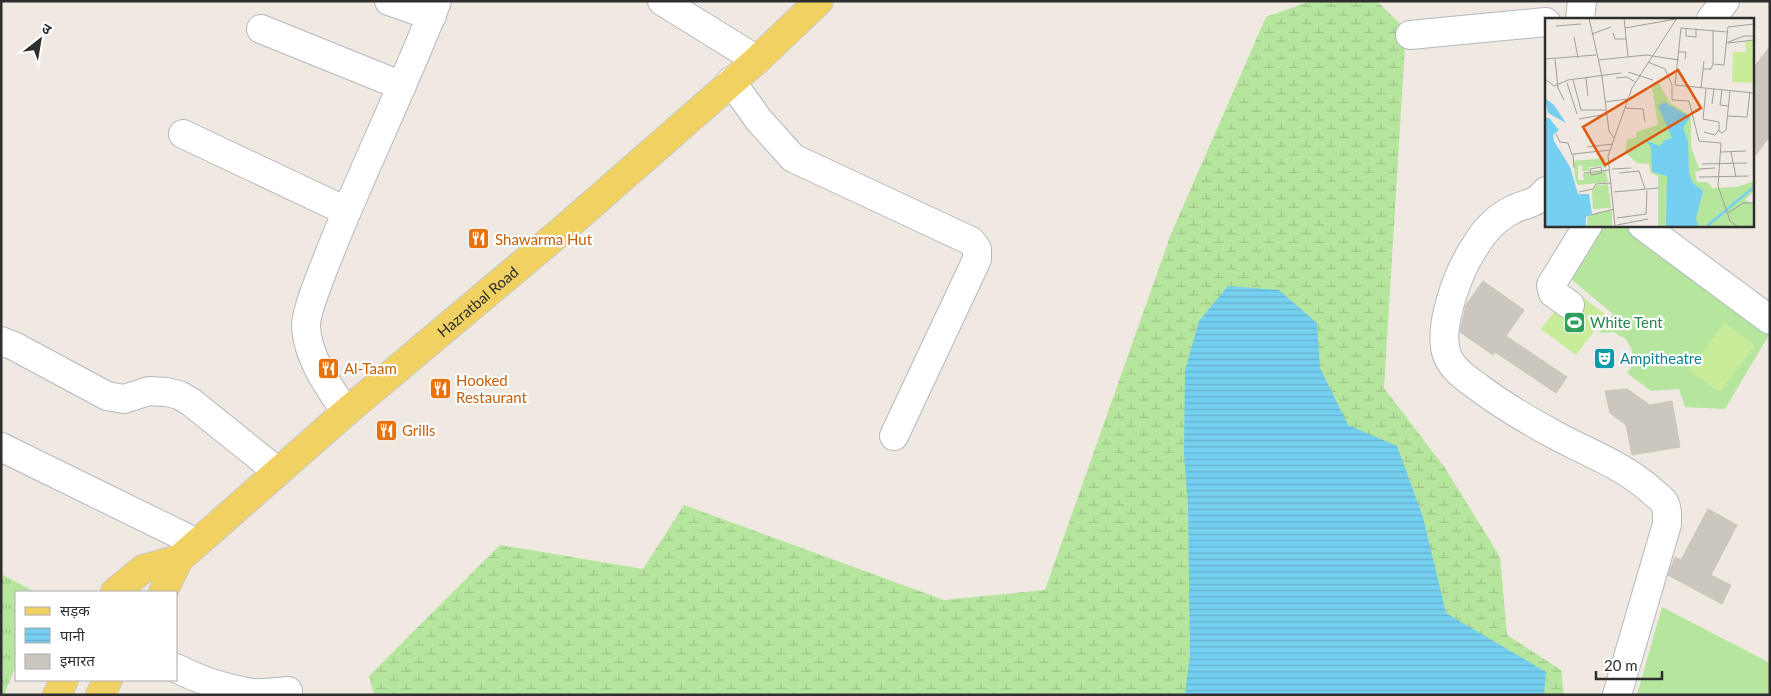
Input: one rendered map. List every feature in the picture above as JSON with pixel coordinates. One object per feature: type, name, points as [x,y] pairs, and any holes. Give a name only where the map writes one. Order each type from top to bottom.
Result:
[{"type":"main road","name":"Hazratbal Road","points":[[164,591],[188,551],[346,412],[565,228],[757,60],[819,1]]},
{"type":"main road","name":"Hazratbal Road","points":[[116,591],[143,569],[188,551]]},
{"type":"main road","points":[[57,695],[64,681]]},
{"type":"main road","points":[[100,695],[107,681]]},
{"type":"street","points":[[346,412],[314,359],[306,325],[323,270],[346,211],[435,8],[389,1]]},
{"type":"street","points":[[662,1],[757,60]]},
{"type":"street","points":[[1579,18],[1582,1]]},
{"type":"street","points":[[1712,18],[1725,1]]},
{"type":"street","points":[[1410,35],[1545,22]]},
{"type":"street","points":[[261,29],[402,86]]},
{"type":"street","points":[[731,82],[758,119],[793,158],[970,241],[977,249],[977,259],[894,436]]},
{"type":"street","points":[[183,134],[346,211]]},
{"type":"street","points":[[1545,192],[1538,201],[1514,210],[1492,224],[1474,248],[1458,279],[1443,338],[1447,357],[1461,374],[1492,398],[1554,435],[1621,468],[1663,501],[1667,512],[1668,524],[1617,695]]},
{"type":"street","points":[[1570,305],[1553,293],[1551,286],[1587,226]]},
{"type":"street","points":[[1643,226],[1770,320]]},
{"type":"street","points":[[1,341],[14,346],[107,396],[124,399],[149,391],[179,395],[191,402],[278,472]]},
{"type":"street","points":[[1,448],[188,551]]},
{"type":"street","points":[[178,669],[219,685],[254,693],[288,691]]},
{"type":"green space","points":[[1311,1],[1377,1],[1406,30],[1384,388],[1445,468],[1500,557],[1507,635],[1561,670],[1564,695],[374,695],[369,676],[500,545],[643,569],[684,505],[944,600],[1045,590],[1171,234],[1266,17]]},
{"type":"green space","points":[[1597,226],[1624,226],[1770,329],[1770,333],[1725,409],[1685,407],[1679,389],[1651,391],[1627,373],[1633,364],[1632,350],[1626,339],[1613,332],[1599,333],[1613,314],[1565,274]]},
{"type":"green space","name":"White Tent","points":[[1572,289],[1606,315],[1576,355],[1541,329]]},
{"type":"green space","points":[[1724,323],[1755,345],[1720,392],[1689,370]]},
{"type":"green space","points":[[1,574],[33,591],[15,591],[15,668],[4,695],[1,695]]},
{"type":"green space","points":[[1662,607],[1770,663],[1770,695],[1637,695]]},
{"type":"water","points":[[1228,286],[1279,290],[1317,323],[1320,368],[1348,425],[1397,446],[1423,517],[1446,613],[1546,672],[1544,695],[1185,695],[1190,655],[1188,506],[1184,454],[1185,370],[1199,321]]},
{"type":"building","points":[[1770,46],[1770,136],[1754,157],[1754,67]]},
{"type":"building","points":[[1483,281],[1524,310],[1506,336],[1567,377],[1556,393],[1495,352],[1493,355],[1460,332],[1466,305]]},
{"type":"building","points":[[1627,389],[1650,405],[1672,401],[1680,447],[1632,455],[1626,425],[1610,413],[1605,391]]},
{"type":"building","points":[[1708,509],[1737,525],[1711,575],[1731,585],[1722,604],[1668,575],[1675,557],[1681,560]]},
{"type":"place","name":"Shawarma Hut","points":[[479,239]]},
{"type":"place","name":"White Tent","points":[[1574,322]]},
{"type":"place","name":"Ampitheatre","points":[[1604,358]]},
{"type":"place","name":"Al-Taam","points":[[328,368]]},
{"type":"place","name":"Hooked Restaurant","points":[[440,389]]},
{"type":"place","name":"Grills","points":[[386,430]]}]
